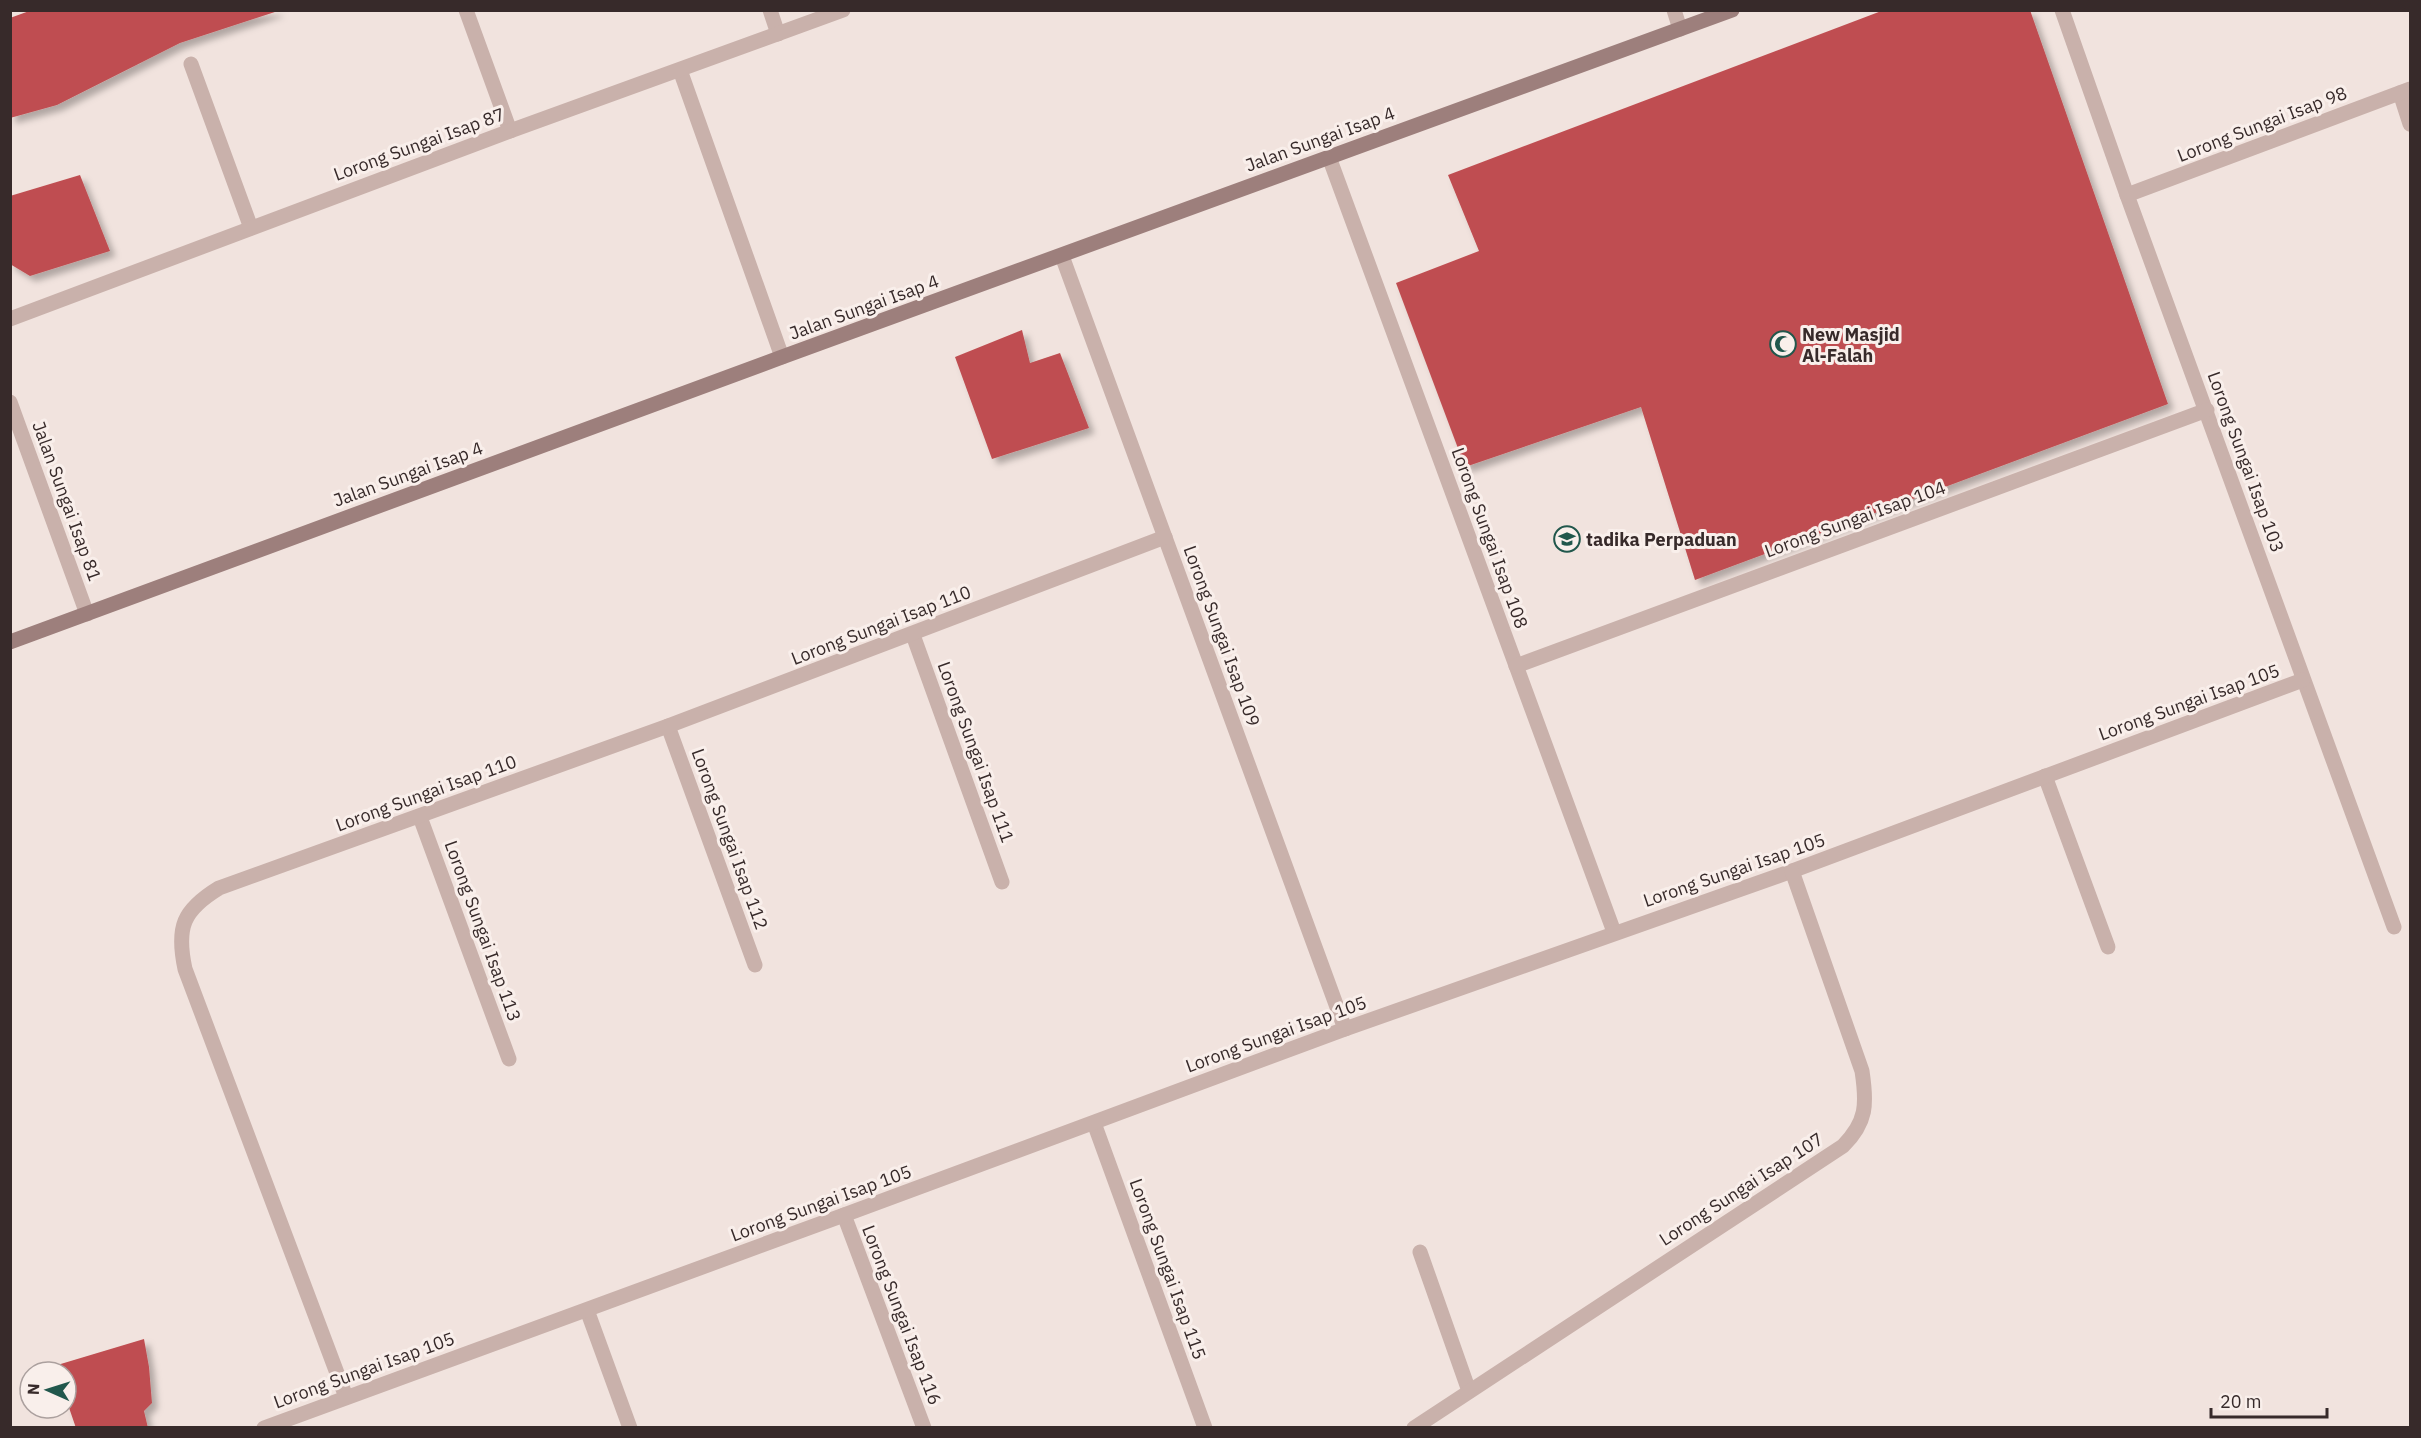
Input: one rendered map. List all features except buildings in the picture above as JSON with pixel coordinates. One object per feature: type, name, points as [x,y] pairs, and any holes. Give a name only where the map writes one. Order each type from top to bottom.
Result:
[{"type":"street","points":[[466,10],[510,131]]},
{"type":"street","points":[[770,10],[778,34]]},
{"type":"street","name":"Lorong Sungai Isap 87","points":[[10,319],[510,131],[843,10]]},
{"type":"street","points":[[1674,10],[1680,29]]},
{"type":"street","name":"Jalan Sungai Isap 4","points":[[10,642],[1732,10]]},
{"type":"street","name":"Lorong Sungai Isap 103","points":[[2062,10],[2127,195],[2394,927]]},
{"type":"street","points":[[191,64],[251,228]]},
{"type":"street","points":[[680,69],[782,357]]},
{"type":"street","points":[[2405,91],[2410,124]]},
{"type":"street","name":"Lorong Sungai Isap 98","points":[[2127,195],[2405,91]]},
{"type":"street","name":"Lorong Sungai Isap 108","points":[[1329,157],[1614,932]]},
{"type":"street","name":"Lorong Sungai Isap 109","points":[[1062,256],[1345,1029]]},
{"type":"street","name":"Jalan Sungai Isap 81","points":[[10,402],[87,614]]},
{"type":"street","name":"Lorong Sungai Isap 104","points":[[1516,666],[2207,410]]},
{"type":"street","name":"Lorong Sungai Isap 110","points":[[346,1397],[185,969],[180,946],[182,928],[189,910],[219,888],[668,726],[913,635],[1165,537]]},
{"type":"street","name":"Lorong Sungai Isap 111","points":[[913,635],[1002,882]]},
{"type":"street","name":"Lorong Sungai Isap 105","points":[[264,1428],[1345,1029],[1614,932],[1792,871],[2303,680]]},
{"type":"street","name":"Lorong Sungai Isap 112","points":[[668,726],[755,964]]},
{"type":"street","points":[[2044,776],[2108,947]]},
{"type":"street","name":"Lorong Sungai Isap 113","points":[[420,817],[509,1059]]},
{"type":"street","name":"Lorong Sungai Isap 107","points":[[1414,1428],[1842,1146],[1856,1133],[1864,1115],[1866,1094],[1862,1071],[1792,871]]},
{"type":"street","name":"Lorong Sungai Isap 115","points":[[1094,1123],[1205,1428]]},
{"type":"street","name":"Lorong Sungai Isap 116","points":[[844,1215],[924,1428]]},
{"type":"street","points":[[1420,1252],[1469,1390]]},
{"type":"street","points":[[587,1310],[630,1428]]},
{"type":"place","name":"New Masjid Al-Falah","points":[[1783,344]]},
{"type":"place","name":"tadika Perpaduan","points":[[1567,539]]}]
